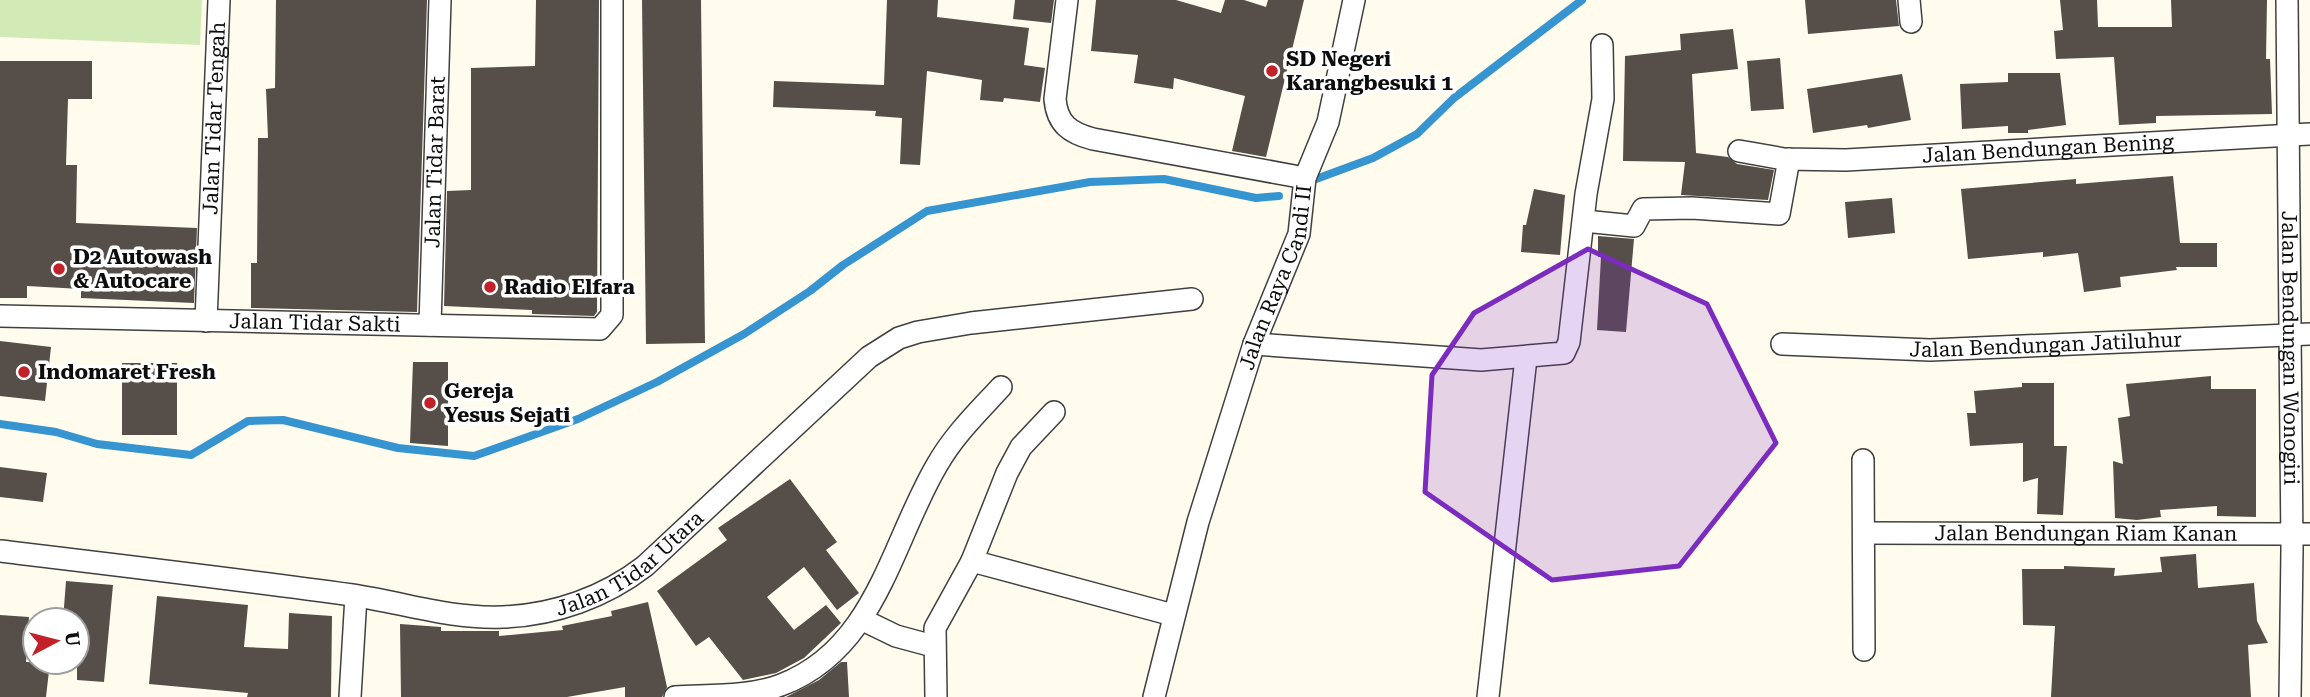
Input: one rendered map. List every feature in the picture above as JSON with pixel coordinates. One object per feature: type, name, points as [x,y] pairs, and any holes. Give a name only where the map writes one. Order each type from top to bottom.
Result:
[{"type":"street","name":"Jalan Tidar Tengah","points":[[206,321],[219,0]]},
{"type":"street","name":"Jalan Tidar Barat","points":[[430,325],[440,0]]},
{"type":"street","name":"Jalan Tidar Sakti","points":[[0,316],[592,330],[608,323],[612,304],[612,0]]},
{"type":"street","name":"Jalan Raya Candi II","points":[[1067,0],[1055,99],[1058,114],[1065,127],[1093,139],[1305,178],[1299,234],[1254,344],[1198,522],[1154,697]]},
{"type":"street","points":[[1305,178],[1328,122],[1354,0]]},
{"type":"street","points":[[1909,0],[1911,22]]},
{"type":"street","name":"Jalan Bendungan Wonogiri","points":[[2287,0],[2299,134],[2300,334],[2300,534],[2290,697]]},
{"type":"street","points":[[1254,344],[1481,360],[1560,354],[1567,349],[1603,99],[1602,45]]},
{"type":"street","name":"Jalan Bendungan Bening","points":[[1739,151],[1787,159],[1846,160],[2299,134]]},
{"type":"street","points":[[1584,221],[1634,226],[1643,209],[1671,207],[1779,214],[1787,159]]},
{"type":"street","name":"Jalan Tidar Utara","points":[[0,551],[356,596],[432,613],[477,617],[527,615],[603,594],[645,566],[820,401],[885,346],[918,332],[971,323],[1192,299]]},
{"type":"street","name":"Jalan Bendungan Jatiluhur","points":[[1782,344],[1930,349],[2300,334]]},
{"type":"street","points":[[1488,697],[1526,358]]},
{"type":"street","points":[[675,697],[748,691],[782,685],[824,660],[861,619],[882,583],[935,467],[948,446],[1001,387]]},
{"type":"street","points":[[936,697],[933,646],[940,617],[947,611],[972,561],[1007,473],[1021,447],[1055,412]]},
{"type":"street","points":[[1863,460],[1864,650]]},
{"type":"street","name":"Jalan Bendungan Riam Kanan","points":[[1864,533],[2300,534]]},
{"type":"street","points":[[972,561],[1173,615]]},
{"type":"street","points":[[350,697],[356,596]]},
{"type":"street","points":[[861,619],[896,636],[933,646]]},
{"type":"highlighted area","points":[[1588,249],[1707,304],[1776,443],[1679,566],[1552,580],[1425,492],[1432,375],[1474,313]]},
{"type":"green space","points":[[0,0],[202,0],[200,45],[0,37]]},
{"type":"building","points":[[276,0],[427,0],[417,312],[251,308],[251,263],[257,263],[258,138],[268,138],[266,89],[275,88]]},
{"type":"building","points":[[536,0],[599,0],[597,312],[594,316],[532,314],[532,310],[444,306],[447,191],[471,190],[471,68],[535,66]]},
{"type":"building","points":[[642,0],[701,0],[705,343],[646,344]]},
{"type":"building","points":[[887,0],[938,0],[937,17],[1029,28],[1024,65],[1045,68],[1040,102],[1004,98],[1003,102],[980,100],[982,80],[927,71],[920,165],[900,164],[902,118],[875,116],[876,111],[773,107],[774,81],[884,85]]},
{"type":"building","points":[[1015,0],[1054,0],[1051,23],[1013,19]]},
{"type":"building","points":[[1096,0],[1176,0],[1221,13],[1225,0],[1244,0],[1266,7],[1268,0],[1304,0],[1266,157],[1232,151],[1245,96],[1174,78],[1173,89],[1134,83],[1138,55],[1091,51]]},
{"type":"building","points":[[1805,0],[1896,0],[1899,26],[1808,34]]},
{"type":"building","points":[[2060,0],[2097,0],[2098,27],[2172,27],[2171,0],[2267,0],[2266,59],[2270,59],[2272,114],[2156,116],[2156,123],[2119,125],[2114,57],[2056,59],[2054,31],[2063,30]]},
{"type":"building","points":[[1733,29],[1738,69],[1692,74],[1696,153],[1728,157],[1737,164],[1774,170],[1768,200],[1681,195],[1685,162],[1623,161],[1625,56],[1681,50],[1680,34]]},
{"type":"building","points":[[1780,58],[1784,109],[1751,111],[1747,61]]},
{"type":"building","points":[[0,61],[92,61],[92,99],[68,99],[66,165],[77,165],[76,223],[197,228],[194,303],[81,298],[81,289],[27,286],[27,298],[0,298]]},
{"type":"building","points":[[2008,73],[2060,73],[2066,125],[2028,130],[2028,133],[2008,133],[2008,126],[1962,129],[1960,84],[2008,82]]},
{"type":"building","points":[[1902,74],[1911,120],[1868,128],[1867,125],[1813,133],[1807,89]]},
{"type":"building","points":[[2173,176],[2180,243],[2217,243],[2217,267],[2176,267],[2177,270],[2120,277],[2121,287],[2084,292],[2078,253],[2043,257],[2043,252],[1968,259],[1961,189],[2076,179],[2076,184]]},
{"type":"building","points":[[1534,189],[1565,195],[1560,255],[1521,252],[1523,225],[1526,225]]},
{"type":"building","points":[[1892,198],[1895,233],[1848,238],[1845,202]]},
{"type":"building","points":[[1598,236],[1634,239],[1626,332],[1597,330],[1601,257],[1598,257]]},
{"type":"building","name":"Indomaret Fresh","points":[[0,341],[51,347],[45,401],[0,396]]},
{"type":"building","name":"Gereja Yesus Sejati","points":[[413,362],[448,362],[448,446],[410,443]]},
{"type":"building","points":[[122,363],[177,363],[177,435],[122,435]]},
{"type":"building","points":[[2211,376],[2211,389],[2256,389],[2256,517],[2217,516],[2217,506],[2160,510],[2161,517],[2137,520],[2115,518],[2113,461],[2123,464],[2118,418],[2130,416],[2126,384]]},
{"type":"building","points":[[2022,383],[2054,383],[2054,446],[2067,446],[2063,515],[2037,514],[2038,478],[2023,482],[2023,443],[1970,446],[1967,413],[1976,413],[1974,391],[2022,387]]},
{"type":"building","points":[[0,467],[47,473],[43,502],[0,497]]},
{"type":"building","points":[[790,479],[837,542],[826,550],[859,593],[837,610],[804,567],[767,597],[794,630],[826,605],[841,623],[804,658],[776,673],[743,680],[709,637],[696,646],[657,591],[727,540],[718,528]]},
{"type":"building","points":[[2196,554],[2198,588],[2254,583],[2257,621],[2268,643],[2248,645],[2251,697],[2051,697],[2055,626],[2023,625],[2022,569],[2064,569],[2064,566],[2115,568],[2114,576],[2162,572],[2160,557]]},
{"type":"building","points":[[66,581],[113,585],[104,682],[77,680],[77,676],[91,676],[91,606],[64,606]]},
{"type":"building","points":[[157,596],[248,605],[244,647],[288,649],[289,613],[332,616],[331,697],[247,697],[248,693],[149,684]]},
{"type":"building","points":[[648,602],[667,687],[662,697],[625,697],[625,687],[567,697],[401,697],[400,624],[441,627],[441,631],[499,631],[499,636],[563,630],[562,626],[612,616],[611,611]]},
{"type":"building","points":[[0,615],[21,616],[21,676],[48,676],[46,697],[0,697]]},
{"type":"building","points":[[841,662],[847,662],[849,697],[786,697],[819,680]]},
{"type":"waterway","points":[[1316,179],[1373,158],[1417,134],[1454,98],[1582,0]]},
{"type":"waterway","points":[[0,424],[56,432],[97,444],[191,455],[248,421],[283,420],[398,448],[474,456],[578,419],[657,382],[744,334],[927,211],[1090,182],[1164,179],[1256,198],[1279,196]]},
{"type":"place","name":"SD Negeri Karangbesuki 1","points":[[1272,71]]},
{"type":"place","name":"D2 Autowash & Autocare","points":[[59,269]]},
{"type":"place","name":"Radio Elfara","points":[[490,287]]},
{"type":"place","name":"Indomaret Fresh","points":[[24,372]]},
{"type":"place","name":"Gereja Yesus Sejati","points":[[430,403]]}]
